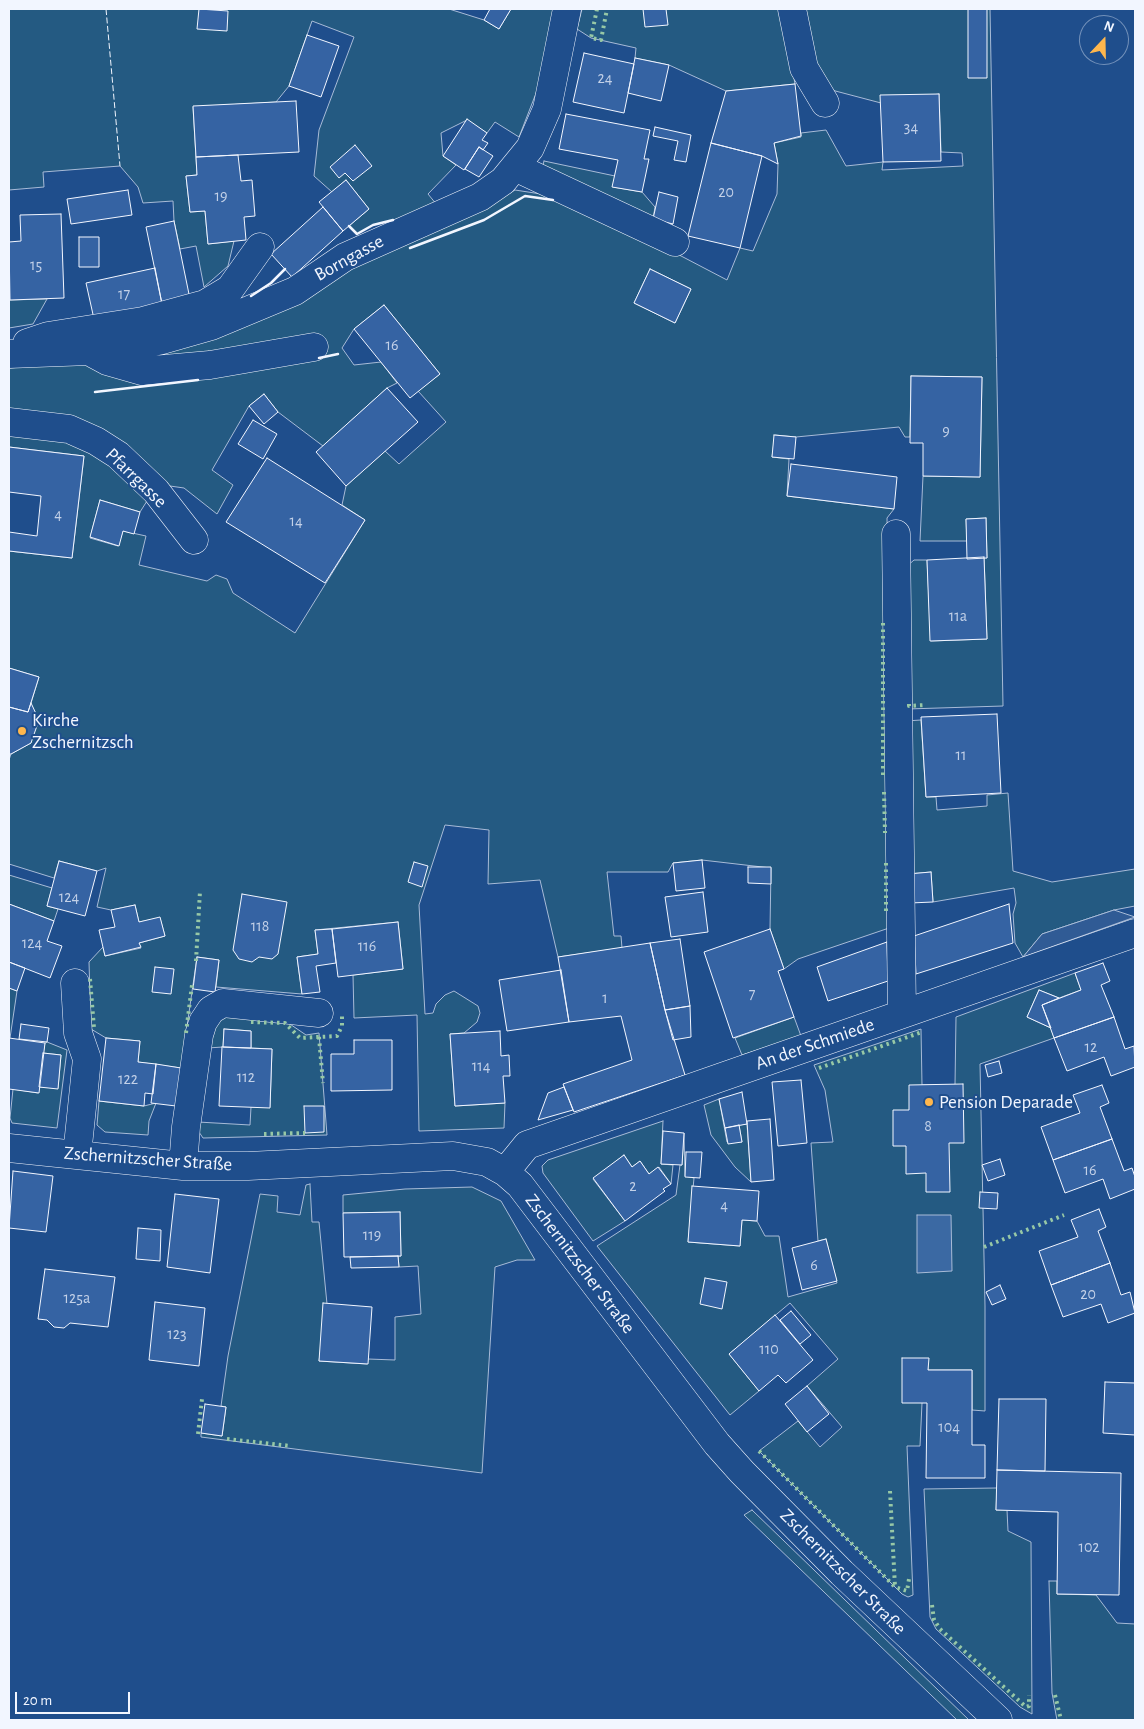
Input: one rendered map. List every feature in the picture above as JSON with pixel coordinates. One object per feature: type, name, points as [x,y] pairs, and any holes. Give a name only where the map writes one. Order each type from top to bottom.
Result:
[{"type":"street","name":"Borngasse","points":[[9,354],[116,350],[162,340],[211,326],[295,291],[345,257],[480,197],[503,181],[530,148],[547,109],[567,9]]},
{"type":"street","points":[[792,9],[804,68],[825,104]]},
{"type":"street","points":[[515,167],[675,242]]},
{"type":"street","points":[[9,349],[48,336],[143,321],[205,304],[230,289],[260,247]]},
{"type":"street","points":[[90,352],[106,361],[142,371],[210,365],[314,347]]},
{"type":"street","name":"Pfarrgasse","points":[[9,422],[69,429],[96,441],[118,455],[156,491],[194,540]]},
{"type":"street","points":[[896,534],[902,1014]]},
{"type":"street","name":"An der Schmiede","points":[[506,1172],[526,1145],[1135,933]]},
{"type":"street","points":[[75,983],[78,1032],[87,1059],[76,1155]]},
{"type":"street","points":[[183,1166],[186,1127],[199,1035],[202,1022],[210,1010],[223,1004],[319,1013]]},
{"type":"street","name":"Zschernitzscher Straße","points":[[9,1148],[183,1166],[248,1166],[454,1156],[487,1162],[506,1172],[520,1184],[717,1444],[742,1472],[842,1573],[998,1720]]},
{"type":"shaded area","points":[[9,9],[449,9],[484,20],[499,29],[511,9],[557,9],[540,83],[519,137],[495,122],[487,133],[467,120],[441,133],[443,156],[456,165],[428,194],[437,205],[421,213],[373,225],[357,234],[349,226],[369,209],[346,180],[332,192],[314,176],[319,130],[354,37],[312,21],[289,86],[276,102],[193,107],[197,175],[186,176],[190,212],[205,211],[208,244],[234,241],[228,266],[204,287],[196,246],[180,249],[174,221],[173,201],[143,203],[138,187],[120,166],[43,172],[44,187],[9,190]]},
{"type":"shaded area","points":[[582,9],[782,9],[795,84],[726,91],[669,65],[635,58],[636,48],[591,38],[577,29]]},
{"type":"shaded area","points":[[801,9],[990,9],[1003,706],[907,709],[906,567],[914,560],[927,560],[931,641],[987,639],[984,557],[987,558],[986,518],[966,519],[967,541],[920,541],[923,476],[980,477],[982,377],[911,376],[910,437],[905,437],[899,427],[796,437],[775,435],[772,457],[789,459],[787,496],[894,509],[887,518],[892,927],[798,959],[784,969],[770,929],[771,868],[702,860],[673,863],[668,872],[607,872],[614,936],[621,936],[622,948],[558,957],[540,880],[488,884],[489,830],[445,825],[419,905],[425,1014],[433,1013],[436,1004],[445,995],[454,991],[478,1006],[480,1013],[477,1022],[464,1033],[450,1034],[455,1106],[505,1103],[504,1128],[419,1131],[417,1015],[354,1018],[353,975],[403,969],[398,922],[315,930],[318,954],[297,957],[302,994],[216,987],[219,960],[197,957],[181,1068],[138,1062],[140,1041],[106,1038],[91,1029],[89,962],[103,947],[105,956],[141,948],[139,943],[165,936],[160,918],[139,922],[135,905],[111,910],[97,907],[106,868],[97,871],[59,861],[54,878],[9,864],[9,760],[11,754],[31,743],[31,703],[39,677],[9,668],[9,551],[72,558],[84,456],[9,447],[9,433],[63,437],[108,457],[147,501],[140,512],[100,500],[90,538],[118,546],[123,531],[146,536],[139,565],[207,581],[216,575],[227,579],[233,593],[295,633],[365,520],[342,505],[346,486],[385,451],[399,464],[446,422],[418,391],[440,374],[384,305],[354,329],[342,348],[354,365],[381,362],[397,383],[387,388],[323,446],[278,412],[264,394],[249,406],[212,470],[233,485],[217,514],[184,488],[170,486],[118,443],[9,411],[9,368],[118,360],[367,261],[491,204],[515,190],[554,196],[662,246],[727,280],[740,248],[753,251],[777,194],[778,164],[774,143],[801,137],[801,133],[826,130],[846,166],[883,162],[882,170],[963,166],[962,153],[941,152],[939,94],[881,103],[824,88],[809,57]],"holes":[[[650,269],[691,289],[675,323],[634,303]]]},
{"type":"shaded area","points":[[544,161],[615,176],[613,187],[642,192],[655,207],[653,219],[673,224],[666,229],[542,169]]},
{"type":"shaded area","points":[[47,299],[33,324],[9,328],[9,300]]},
{"type":"shaded area","points":[[921,720],[926,797],[936,797],[937,810],[987,806],[987,795],[1008,793],[1013,871],[1052,882],[1135,869],[1135,906],[1114,910],[1042,934],[1023,957],[1015,943],[1013,914],[1016,903],[1014,888],[933,902],[931,872],[908,874],[905,721]]},
{"type":"shaded area","points":[[9,875],[52,888],[47,906],[58,909],[54,921],[9,904]]},
{"type":"shaded area","points":[[1114,910],[1135,917],[1023,957],[1042,934]]},
{"type":"shaded area","points":[[1075,973],[1081,990],[1059,998],[1039,990],[1027,1017],[1051,1028],[1054,1038],[980,1064],[985,1306],[985,1411],[972,1410],[972,1370],[928,1370],[928,1358],[922,1403],[920,1446],[907,1446],[913,1595],[908,1597],[902,1594],[759,1451],[798,1421],[820,1447],[842,1427],[807,1386],[838,1359],[790,1303],[729,1354],[759,1391],[730,1415],[597,1246],[676,1195],[680,1165],[682,1165],[684,1133],[685,1176],[694,1178],[688,1242],[740,1246],[742,1220],[757,1221],[765,1236],[779,1236],[788,1297],[837,1283],[826,1239],[818,1241],[811,1143],[833,1142],[825,1090],[814,1065],[921,1029],[922,1085],[955,1085],[956,1017]]},
{"type":"shaded area","points":[[9,988],[17,991],[10,1038],[9,1038]]},
{"type":"shaded area","points":[[229,1016],[284,1020],[306,1035],[319,1033],[327,1135],[203,1138],[197,1129],[198,1122],[250,1125],[251,1107],[270,1107],[272,1049],[251,1048],[251,1031],[224,1029],[223,1047],[207,1048],[214,1022]]},
{"type":"shaded area","points":[[794,1017],[801,1036],[742,1055],[735,1038]]},
{"type":"shaded area","points":[[47,1042],[67,1050],[57,1128],[12,1123],[10,1118],[13,1089],[38,1093],[39,1087],[58,1088],[61,1055],[43,1053],[45,1043]]},
{"type":"shaded area","points":[[719,1099],[727,1142],[742,1142],[739,1125],[747,1124],[751,1182],[735,1167],[711,1135],[704,1105]]},
{"type":"shaded area","points":[[99,1101],[144,1106],[156,1103],[149,1121],[148,1135],[105,1132],[97,1125]]},
{"type":"shaded area","points":[[663,1121],[661,1164],[673,1165],[671,1184],[659,1167],[649,1174],[640,1161],[632,1167],[624,1155],[593,1179],[625,1221],[593,1241],[543,1173],[542,1166],[548,1160]]},
{"type":"shaded area","points":[[310,1184],[312,1222],[319,1222],[327,1304],[319,1361],[367,1364],[368,1359],[395,1360],[395,1317],[421,1314],[418,1266],[399,1267],[398,1256],[401,1256],[400,1212],[343,1213],[343,1195],[405,1189],[472,1187],[501,1201],[535,1260],[517,1260],[495,1267],[482,1473],[201,1437],[201,1433],[222,1436],[226,1407],[221,1406],[228,1356],[260,1194],[278,1196],[277,1212],[300,1215],[306,1185]]},
{"type":"shaded area","points":[[917,1215],[951,1215],[952,1271],[917,1273]]},
{"type":"shaded area","points":[[997,1488],[996,1510],[1007,1510],[1008,1531],[1031,1542],[1032,1714],[1020,1707],[936,1629],[930,1617],[924,1489]]},
{"type":"shaded area","points":[[752,1510],[969,1720],[957,1720],[744,1515]]},
{"type":"shaded area","points":[[1049,1581],[1057,1581],[1057,1594],[1096,1595],[1117,1623],[1135,1624],[1135,1720],[1057,1720],[1052,1693]]},
{"type":"building","points":[[199,9],[228,11],[227,31],[197,29]]},
{"type":"building","points":[[490,9],[511,9],[499,29],[484,20]]},
{"type":"building","points":[[643,9],[666,9],[668,25],[645,27]]},
{"type":"building","points":[[968,9],[987,9],[987,78],[968,78]]},
{"type":"building","points":[[307,35],[339,46],[321,97],[289,86]]},
{"type":"building","points":[[584,53],[634,64],[624,113],[573,102]]},
{"type":"building","points":[[635,58],[669,65],[661,101],[628,93]]},
{"type":"building","points":[[795,84],[801,136],[774,143],[778,164],[762,156],[711,143],[726,91]]},
{"type":"building","points":[[939,94],[941,161],[883,162],[880,95]]},
{"type":"building","points":[[296,101],[299,152],[196,157],[193,106]]},
{"type":"building","points":[[566,114],[650,130],[644,159],[649,159],[642,192],[612,187],[618,160],[559,149]]},
{"type":"building","points":[[467,119],[487,133],[482,140],[488,143],[483,150],[479,147],[464,170],[443,156]]},
{"type":"building","points":[[655,127],[691,135],[686,162],[674,160],[678,141],[653,136]]},
{"type":"building","points":[[711,143],[762,156],[740,248],[688,236]]},
{"type":"building","points":[[355,145],[372,166],[353,181],[345,173],[339,178],[330,167]]},
{"type":"building","points":[[479,147],[493,156],[479,177],[465,169]]},
{"type":"building","points":[[238,155],[241,181],[252,180],[255,216],[244,217],[246,240],[208,244],[205,211],[190,212],[186,176],[197,175],[196,157]]},
{"type":"building","points":[[346,180],[369,209],[343,231],[319,202]]},
{"type":"building","points":[[128,190],[132,215],[71,224],[67,199]]},
{"type":"building","points":[[659,192],[678,197],[673,224],[653,219]]},
{"type":"building","points":[[323,207],[343,231],[292,277],[271,254]]},
{"type":"building","points":[[61,214],[64,298],[10,300],[9,242],[21,241],[20,215]]},
{"type":"building","points":[[174,221],[190,299],[162,304],[146,227]]},
{"type":"building","points":[[79,237],[99,237],[99,267],[79,267]]},
{"type":"building","points":[[155,268],[162,304],[94,319],[86,283]]},
{"type":"building","points":[[650,269],[691,289],[675,323],[634,303]]},
{"type":"building","points":[[384,305],[440,374],[410,398],[354,329]]},
{"type":"building","points":[[911,376],[982,377],[980,477],[923,476],[923,443],[910,443]]},
{"type":"building","points":[[387,388],[418,422],[346,486],[316,452]]},
{"type":"building","points":[[264,394],[278,412],[264,424],[249,406]]},
{"type":"building","points":[[253,420],[277,434],[263,459],[238,444]]},
{"type":"building","points":[[774,435],[796,437],[794,459],[772,457]]},
{"type":"building","points":[[9,447],[84,456],[72,558],[9,551],[9,532],[37,536],[41,496],[9,492]]},
{"type":"building","points":[[267,458],[365,520],[325,583],[226,522]]},
{"type":"building","points":[[791,464],[897,477],[894,509],[787,496]]},
{"type":"building","points":[[100,500],[140,512],[134,534],[123,531],[119,546],[90,537]]},
{"type":"building","points":[[986,518],[987,558],[967,559],[966,519]]},
{"type":"building","points":[[984,557],[987,639],[930,641],[927,560]]},
{"type":"building","points":[[9,668],[39,677],[28,712],[9,707]]},
{"type":"building","name":"Kirche Zschernitzsch","points":[[31,703],[39,720],[31,743],[9,754],[9,707],[28,712]]},
{"type":"building","points":[[997,714],[1001,793],[926,797],[921,717]]},
{"type":"building","points":[[702,860],[705,888],[676,891],[673,863]]},
{"type":"building","points":[[59,861],[97,871],[85,916],[47,906]]},
{"type":"building","points":[[414,862],[428,866],[422,887],[408,882]]},
{"type":"building","points":[[748,867],[771,867],[771,884],[748,883]]},
{"type":"building","points":[[931,872],[933,902],[910,903],[908,874]]},
{"type":"building","points":[[703,892],[708,932],[671,937],[665,897]]},
{"type":"building","points":[[242,894],[287,902],[278,954],[272,959],[259,957],[252,962],[239,959],[233,950]]},
{"type":"building","points":[[9,904],[54,921],[47,941],[62,946],[50,978],[9,962]]},
{"type":"building","points":[[1009,904],[1013,943],[916,974],[914,936]]},
{"type":"building","points":[[135,905],[139,922],[160,917],[165,936],[139,943],[141,947],[105,956],[99,930],[115,927],[111,910]]},
{"type":"building","points":[[398,922],[403,969],[338,977],[332,929]]},
{"type":"building","points":[[332,929],[336,963],[316,966],[320,992],[302,994],[297,957],[318,954],[315,930]]},
{"type":"building","points":[[770,929],[784,969],[778,971],[794,1017],[733,1038],[704,952]]},
{"type":"building","points":[[680,939],[690,1006],[665,1010],[650,943]]},
{"type":"building","points":[[887,942],[888,981],[828,1001],[817,967]]},
{"type":"building","points":[[650,943],[665,1010],[685,1075],[574,1112],[563,1084],[632,1060],[621,1016],[569,1022],[558,957]]},
{"type":"building","points":[[197,957],[219,960],[215,992],[193,989]]},
{"type":"building","points":[[9,962],[25,968],[17,991],[9,988]]},
{"type":"building","points":[[1103,963],[1110,981],[1101,985],[1114,1017],[1054,1038],[1042,1005],[1081,990],[1075,973]]},
{"type":"building","points":[[155,967],[174,969],[171,994],[152,992]]},
{"type":"building","points":[[561,970],[569,1022],[507,1031],[499,980]]},
{"type":"building","points":[[1039,990],[1059,998],[1042,1005],[1051,1028],[1027,1017]]},
{"type":"building","points":[[690,1006],[691,1037],[673,1040],[665,1010]]},
{"type":"building","points":[[1114,1017],[1125,1049],[1134,1046],[1135,1067],[1111,1076],[1104,1057],[1067,1071],[1054,1038]]},
{"type":"building","points":[[21,1024],[49,1028],[47,1042],[19,1039]]},
{"type":"building","points":[[224,1029],[251,1031],[251,1048],[223,1047]]},
{"type":"building","points":[[500,1031],[501,1056],[509,1055],[510,1076],[503,1076],[505,1103],[455,1106],[450,1034]]},
{"type":"building","points":[[9,1038],[45,1043],[39,1093],[9,1089]]},
{"type":"building","points":[[106,1038],[140,1041],[138,1062],[156,1064],[153,1094],[145,1093],[144,1106],[99,1101]]},
{"type":"building","points":[[354,1040],[392,1040],[392,1090],[331,1091],[331,1054],[354,1054]]},
{"type":"building","points":[[222,1047],[272,1049],[270,1108],[219,1106]]},
{"type":"building","points":[[43,1053],[61,1055],[58,1089],[39,1087]]},
{"type":"building","points":[[999,1061],[1002,1073],[988,1077],[985,1065]]},
{"type":"building","points":[[156,1064],[181,1068],[176,1106],[151,1103]]},
{"type":"building","points":[[801,1080],[807,1143],[778,1146],[772,1082]]},
{"type":"building","points":[[963,1084],[964,1143],[949,1143],[950,1192],[926,1192],[926,1173],[906,1174],[906,1146],[893,1146],[893,1110],[909,1110],[909,1085]]},
{"type":"building","points":[[1102,1085],[1109,1103],[1100,1107],[1112,1139],[1053,1160],[1041,1127],[1080,1113],[1073,1095]]},
{"type":"building","points":[[564,1087],[573,1110],[538,1120],[548,1093]]},
{"type":"building","points":[[742,1092],[747,1124],[725,1128],[719,1099]]},
{"type":"building","points":[[304,1106],[324,1106],[324,1132],[305,1133]]},
{"type":"building","points":[[770,1119],[774,1180],[751,1182],[747,1121]]},
{"type":"building","points":[[739,1125],[742,1142],[728,1144],[725,1128]]},
{"type":"building","points":[[663,1131],[684,1133],[682,1165],[661,1164]]},
{"type":"building","points":[[1112,1139],[1124,1171],[1132,1168],[1135,1177],[1135,1189],[1110,1199],[1103,1179],[1065,1193],[1053,1160]]},
{"type":"building","points":[[686,1152],[702,1152],[700,1178],[685,1177]]},
{"type":"building","points":[[624,1155],[632,1167],[640,1161],[649,1174],[658,1167],[671,1184],[663,1189],[665,1191],[625,1221],[593,1178]]},
{"type":"building","points":[[1000,1159],[1005,1175],[988,1181],[982,1165]]},
{"type":"building","points":[[13,1171],[53,1176],[46,1232],[9,1228]]},
{"type":"building","points":[[692,1186],[759,1191],[757,1221],[742,1220],[740,1246],[688,1242]]},
{"type":"building","points":[[980,1192],[998,1193],[997,1209],[979,1208]]},
{"type":"building","points":[[175,1194],[219,1199],[210,1273],[167,1267]]},
{"type":"building","points":[[1099,1209],[1106,1227],[1098,1231],[1110,1263],[1051,1285],[1039,1251],[1078,1237],[1071,1220]]},
{"type":"building","points":[[400,1212],[401,1256],[344,1257],[343,1213]]},
{"type":"building","points":[[138,1228],[161,1230],[160,1261],[136,1259]]},
{"type":"building","points":[[826,1239],[837,1281],[802,1290],[792,1248]]},
{"type":"building","points":[[398,1256],[399,1267],[351,1268],[350,1257]]},
{"type":"building","points":[[1110,1263],[1121,1295],[1130,1292],[1135,1313],[1108,1323],[1101,1304],[1063,1317],[1051,1285]]},
{"type":"building","points":[[45,1269],[115,1277],[108,1327],[70,1323],[64,1328],[54,1327],[47,1320],[38,1319]]},
{"type":"building","points":[[705,1278],[727,1282],[722,1309],[700,1304]]},
{"type":"building","points":[[1000,1285],[1006,1299],[992,1305],[986,1292]]},
{"type":"building","points":[[155,1302],[205,1308],[199,1366],[149,1360]]},
{"type":"building","points":[[323,1303],[372,1307],[368,1364],[319,1361]]},
{"type":"building","points":[[791,1311],[811,1335],[800,1344],[780,1320]]},
{"type":"building","points":[[775,1315],[813,1360],[786,1383],[778,1375],[759,1391],[729,1354]]},
{"type":"building","points":[[902,1358],[929,1358],[928,1370],[972,1370],[972,1445],[985,1445],[985,1478],[926,1478],[927,1403],[902,1403]]},
{"type":"building","points":[[1105,1382],[1135,1383],[1135,1435],[1103,1433]]},
{"type":"building","points":[[807,1386],[829,1414],[807,1432],[785,1404]]},
{"type":"building","points":[[999,1399],[1046,1399],[1045,1471],[997,1470]]},
{"type":"building","points":[[205,1404],[226,1407],[222,1436],[201,1433]]},
{"type":"building","points":[[997,1470],[1121,1473],[1119,1595],[1057,1594],[1058,1512],[996,1510]]},
{"type":"hedge","points":[[597,9],[591,38],[601,40],[607,9]]},
{"type":"hedge","points":[[883,623],[883,779]]},
{"type":"hedge","points":[[909,704],[909,706],[926,705]]},
{"type":"hedge","points":[[884,792],[885,833]]},
{"type":"hedge","points":[[886,862],[886,911]]},
{"type":"hedge","points":[[196,961],[200,891]]},
{"type":"hedge","points":[[90,979],[94,1028]]},
{"type":"hedge","points":[[186,1033],[192,985]]},
{"type":"hedge","points":[[251,1022],[285,1023],[300,1038],[337,1036],[342,1026],[342,1015]]},
{"type":"hedge","points":[[819,1068],[922,1032]]},
{"type":"hedge","points":[[319,1037],[323,1083]]},
{"type":"hedge","points":[[264,1134],[305,1133]]},
{"type":"hedge","points":[[984,1247],[1064,1215]]},
{"type":"hedge","points":[[198,1434],[202,1399]]},
{"type":"hedge","points":[[227,1439],[291,1446]]},
{"type":"hedge","points":[[759,1451],[895,1587],[907,1591],[909,1579]]},
{"type":"hedge","points":[[890,1491],[895,1587]]},
{"type":"hedge","points":[[932,1605],[934,1620],[940,1629],[1026,1707],[1029,1706],[1029,1695]]},
{"type":"hedge","points":[[1055,1695],[1061,1720]]},
{"type":"fence","points":[[106,9],[120,166]]},
{"type":"wall","points":[[410,248],[484,220],[525,196],[553,200]]},
{"type":"wall","points":[[349,226],[357,234],[373,225],[393,220]]},
{"type":"wall","points":[[251,296],[271,283],[285,269]]},
{"type":"wall","points":[[319,358],[338,354]]},
{"type":"wall","points":[[95,392],[198,380]]},
{"type":"place","name":"Kirche Zschernitzsch","points":[[22,731]]},
{"type":"place","name":"Pension Deparade","points":[[929,1102]]}]
